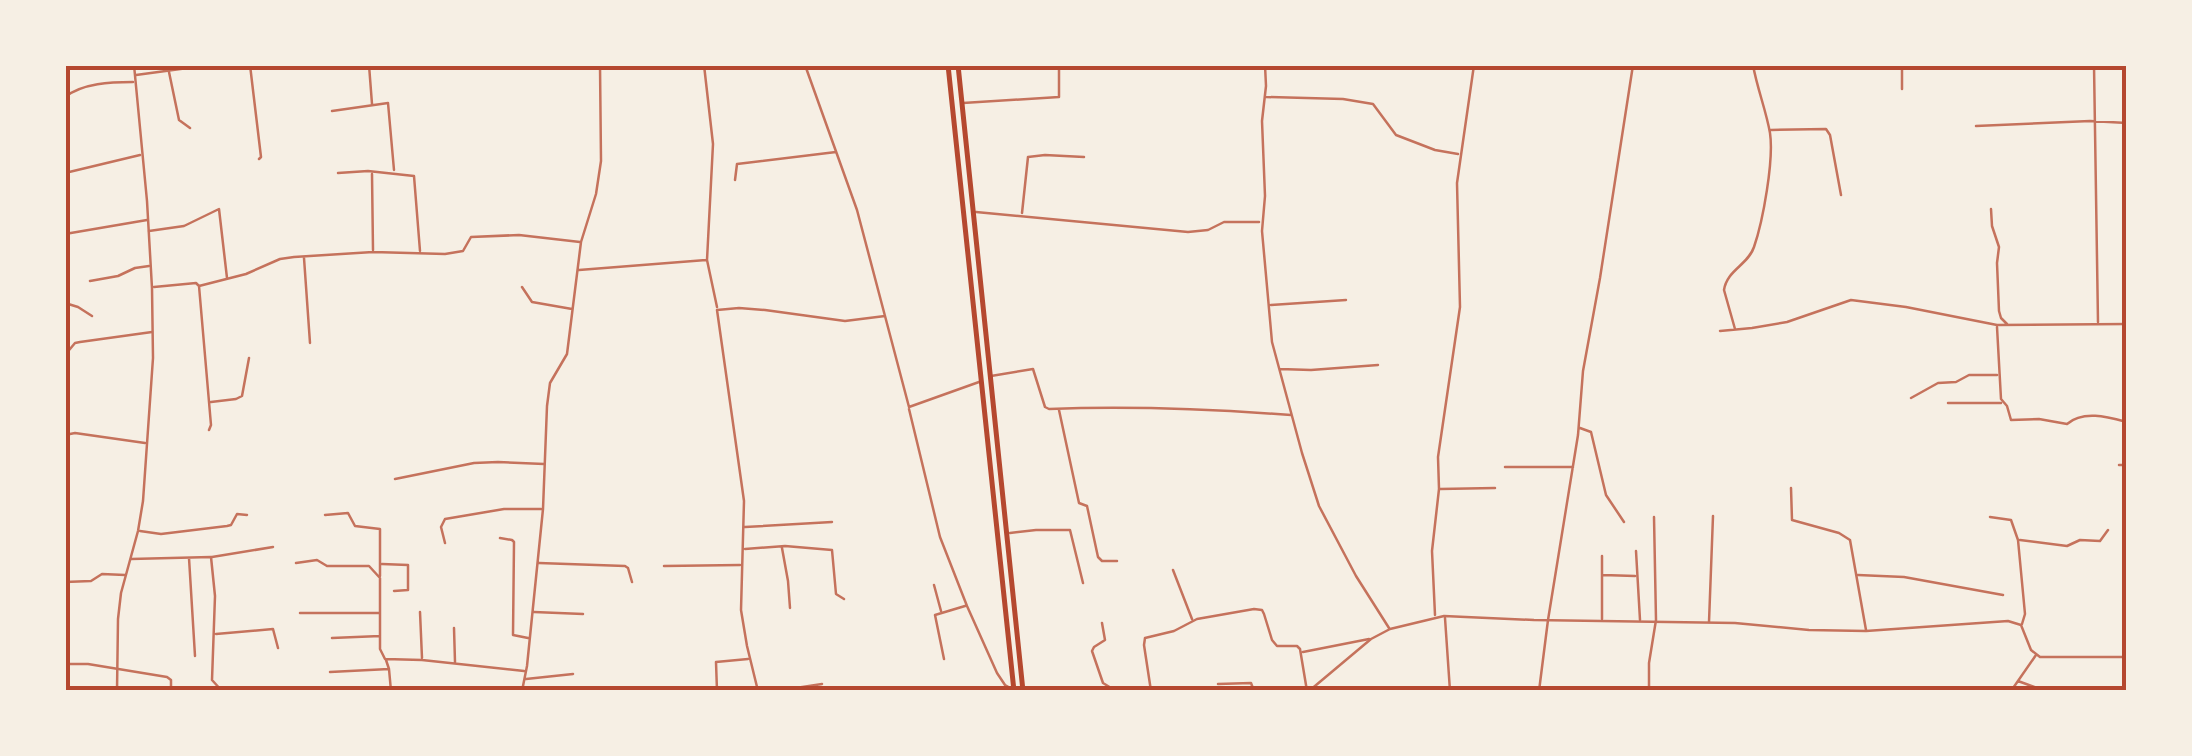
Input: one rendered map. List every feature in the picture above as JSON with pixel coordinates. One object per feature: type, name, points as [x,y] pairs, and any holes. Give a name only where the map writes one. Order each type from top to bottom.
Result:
[{"type":"highway","points":[[1014,690],[948,68],[958,68],[1023,691]]},
{"type":"highway","points":[[1006,614],[1015,613]]},
{"type":"street","points":[[117,691],[118,619],[143,502],[154,332],[134,65]]},
{"type":"street","points":[[134,75],[210,65]]},
{"type":"street","points":[[250,65],[259,159]]},
{"type":"street","points":[[316,65],[358,65]]},
{"type":"street","points":[[369,65],[372,105]]},
{"type":"street","points":[[522,691],[543,509],[550,383],[567,354],[581,242],[596,194],[601,161],[600,65]]},
{"type":"street","points":[[704,65],[713,144],[707,260],[742,480],[741,610],[758,691]]},
{"type":"street","points":[[805,65],[857,210],[940,537],[997,673],[1014,690]]},
{"type":"street","points":[[962,103],[1058,98],[1059,65]]},
{"type":"street","points":[[1265,65],[1262,222],[1270,332],[1308,474],[1326,522],[1390,629]]},
{"type":"street","points":[[1436,617],[1432,550],[1439,446],[1460,307],[1457,183],[1474,65]]},
{"type":"street","points":[[1539,691],[1579,428],[1583,371],[1633,65]]},
{"type":"street","points":[[1736,330],[1725,284],[1755,245],[1768,179],[1769,130],[1753,65]]},
{"type":"street","points":[[1902,65],[1902,89]]},
{"type":"street","points":[[2094,65],[2098,323]]},
{"type":"street","points":[[169,70],[179,120],[190,128]]},
{"type":"street","points":[[65,97],[89,86],[135,82]]},
{"type":"street","points":[[1264,97],[1342,99],[1373,104],[1396,135],[1435,150],[1461,154]]},
{"type":"street","points":[[332,111],[388,103],[394,172]]},
{"type":"street","points":[[1976,126],[2127,123]]},
{"type":"street","points":[[1769,130],[1826,129],[1841,195]]},
{"type":"street","points":[[735,180],[734,168],[738,164],[838,152]]},
{"type":"street","points":[[65,173],[142,154]]},
{"type":"street","points":[[1022,216],[1028,157],[1084,156]]},
{"type":"street","points":[[372,172],[373,252]]},
{"type":"street","points":[[338,173],[394,172],[415,176],[420,253]]},
{"type":"street","points":[[149,231],[184,226],[219,209],[227,279]]},
{"type":"street","points":[[1991,209],[1999,247],[1999,314],[2008,325]]},
{"type":"street","points":[[974,212],[1188,232],[1208,230],[1224,222],[1262,222]]},
{"type":"street","points":[[65,234],[148,220]]},
{"type":"street","points":[[152,288],[196,283],[199,286],[246,274],[280,259],[304,256],[373,252],[445,254],[462,250],[471,237],[520,235],[581,242]]},
{"type":"street","points":[[304,256],[310,343]]},
{"type":"street","points":[[578,270],[707,260]]},
{"type":"street","points":[[90,281],[151,266]]},
{"type":"street","points":[[199,286],[209,430]]},
{"type":"street","points":[[522,287],[532,302],[574,309]]},
{"type":"street","points":[[1269,306],[1346,300]]},
{"type":"street","points":[[1720,331],[1787,322],[1851,300],[1997,325],[2127,324]]},
{"type":"street","points":[[65,303],[92,316]]},
{"type":"street","points":[[717,310],[765,310],[845,321],[885,316]]},
{"type":"street","points":[[1997,325],[2002,399],[2012,420],[2067,424],[2077,416],[2106,416],[2127,422]]},
{"type":"street","points":[[65,356],[80,342],[154,332]]},
{"type":"street","points":[[210,402],[242,396],[249,358]]},
{"type":"street","points":[[1280,369],[1378,365]]},
{"type":"street","points":[[990,376],[1033,370],[1045,407],[1058,409],[1190,408],[1292,415]]},
{"type":"street","points":[[1912,398],[1943,381],[1956,382],[1968,375],[1999,375]]},
{"type":"street","points":[[909,408],[981,382]]},
{"type":"street","points":[[1948,403],[2006,404]]},
{"type":"street","points":[[1058,409],[1079,503],[1087,506],[1098,556],[1102,561],[1117,561]]},
{"type":"street","points":[[1579,428],[1591,432],[1606,495],[1624,522]]},
{"type":"street","points":[[65,434],[146,443]]},
{"type":"street","points":[[395,479],[474,463],[545,464]]},
{"type":"street","points":[[2119,465],[2127,465]]},
{"type":"street","points":[[1505,467],[1572,468]]},
{"type":"street","points":[[1439,489],[1495,488]]},
{"type":"street","points":[[1791,488],[1792,520],[1846,536],[1852,546],[1866,631]]},
{"type":"street","points":[[445,543],[441,527],[444,518],[504,508],[543,509]]},
{"type":"street","points":[[325,514],[348,513],[355,526],[380,529],[380,650],[389,669],[391,691]]},
{"type":"street","points":[[138,531],[161,534],[228,526],[237,514],[247,515]]},
{"type":"street","points":[[1709,622],[1713,516]]},
{"type":"street","points":[[1990,517],[2011,520],[2018,540],[2025,614],[2022,625],[2036,655],[2127,656]]},
{"type":"street","points":[[1649,691],[1656,620],[1654,518]]},
{"type":"street","points":[[744,527],[832,522]]},
{"type":"street","points":[[1008,534],[1070,530],[1082,583]]},
{"type":"street","points":[[2018,540],[2067,546],[2080,540],[2100,541],[2108,530]]},
{"type":"street","points":[[500,538],[514,542],[512,635],[530,638]]},
{"type":"street","points":[[743,550],[782,546],[832,550],[836,594],[844,599]]},
{"type":"street","points":[[782,546],[790,608]]},
{"type":"street","points":[[130,559],[210,557],[274,547]]},
{"type":"street","points":[[1636,551],[1640,620]]},
{"type":"street","points":[[1602,556],[1602,620]]},
{"type":"street","points":[[210,557],[215,590],[212,681],[222,691]]},
{"type":"street","points":[[189,558],[195,656]]},
{"type":"street","points":[[296,563],[318,560],[328,566],[369,566],[380,578]]},
{"type":"street","points":[[538,563],[625,566],[632,582]]},
{"type":"street","points":[[380,564],[408,565],[408,590],[394,591]]},
{"type":"street","points":[[664,566],[742,565]]},
{"type":"street","points":[[1172,570],[1193,620]]},
{"type":"street","points":[[65,582],[91,580],[102,574],[125,575]]},
{"type":"street","points":[[1602,574],[1638,576]]},
{"type":"street","points":[[1856,575],[1904,577],[2003,596]]},
{"type":"street","points":[[934,585],[942,613]]},
{"type":"street","points":[[944,658],[934,618],[936,614],[967,606]]},
{"type":"street","points":[[1151,691],[1146,638],[1174,632],[1193,620],[1259,609],[1274,644],[1297,646],[1302,652],[1308,691]]},
{"type":"street","points":[[300,613],[380,612]]},
{"type":"street","points":[[420,612],[422,660]]},
{"type":"street","points":[[533,612],[583,614]]},
{"type":"street","points":[[1444,616],[1450,691]]},
{"type":"street","points":[[1308,691],[1370,639],[1390,629],[1444,616],[1656,620],[1866,631],[1998,620],[2022,625]]},
{"type":"street","points":[[1102,623],[1105,640],[1092,651],[1103,684],[1116,691]]},
{"type":"street","points":[[454,628],[455,664]]},
{"type":"street","points":[[214,634],[273,629],[278,648]]},
{"type":"street","points":[[332,638],[380,636]]},
{"type":"street","points":[[1302,652],[1370,639]]},
{"type":"street","points":[[2011,691],[2036,655]]},
{"type":"street","points":[[386,659],[526,672]]},
{"type":"street","points":[[718,691],[717,661],[750,659]]},
{"type":"street","points":[[65,664],[167,676],[171,687]]},
{"type":"street","points":[[330,672],[389,669]]},
{"type":"street","points":[[525,679],[573,674]]},
{"type":"street","points":[[2016,680],[2056,691]]},
{"type":"street","points":[[1218,684],[1252,683],[1254,691]]},
{"type":"street","points":[[776,691],[822,684]]}]
